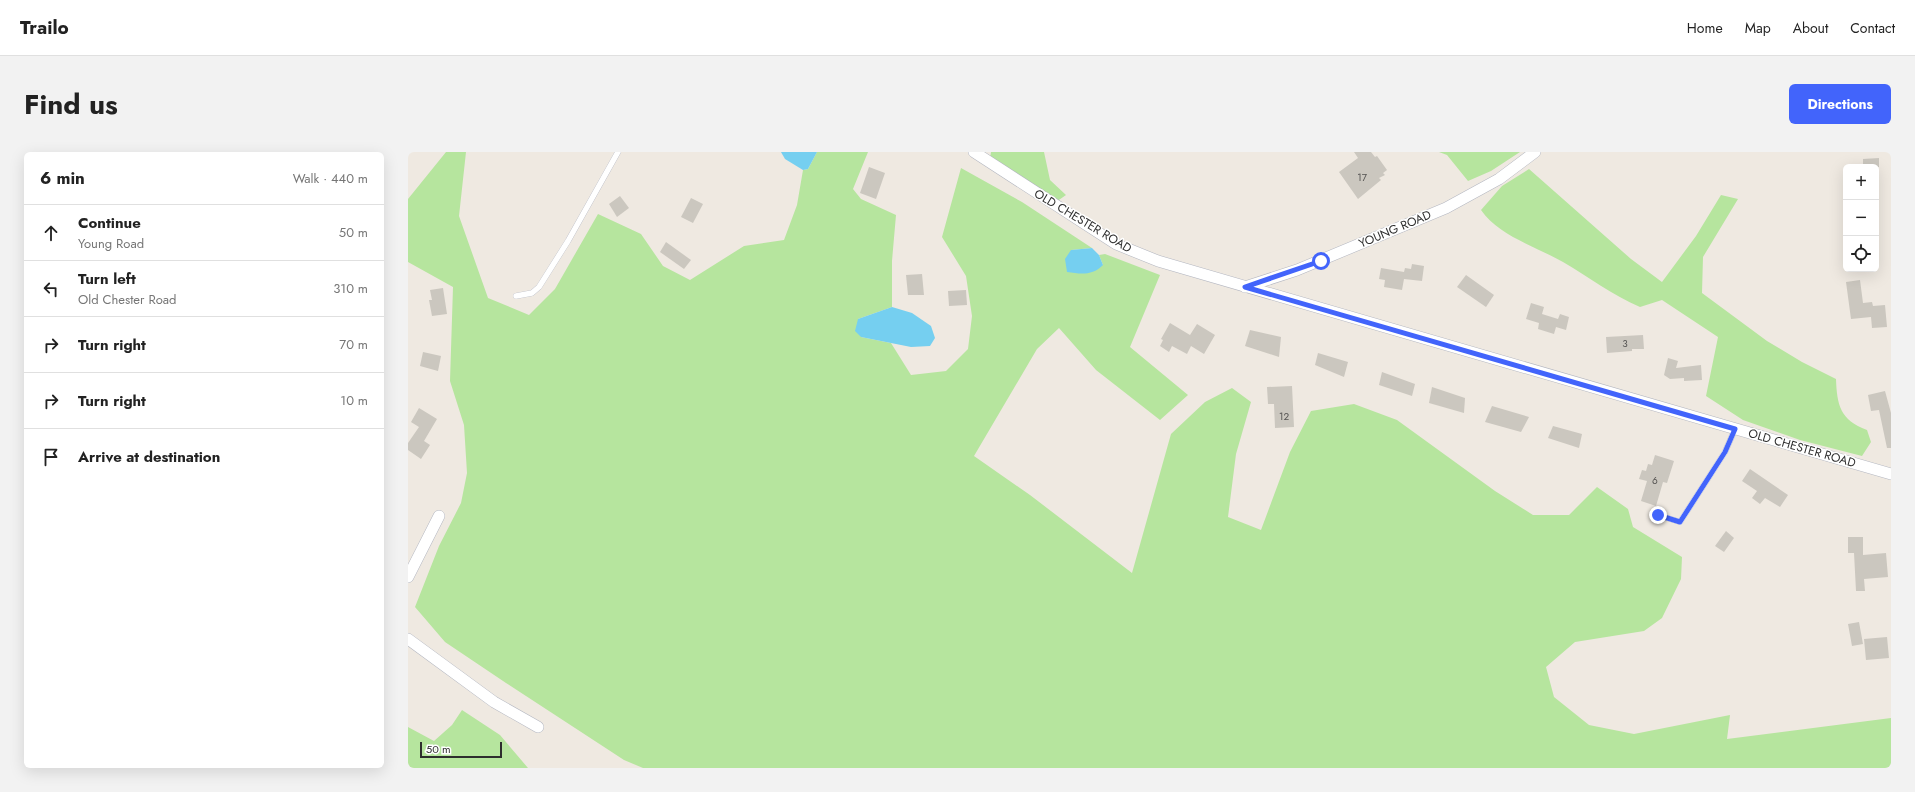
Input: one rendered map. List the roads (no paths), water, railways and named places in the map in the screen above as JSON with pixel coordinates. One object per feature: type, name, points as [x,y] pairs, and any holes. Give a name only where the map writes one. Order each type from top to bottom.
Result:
[{"type":"street","name":"OLD CHESTER ROAD","points":[[974,152],[1116,244],[1158,261],[1891,474]]},
{"type":"street","name":"YOUNG ROAD","points":[[1245,287],[1303,268],[1446,208],[1499,179],[1535,152]]},
{"type":"street","points":[[408,577],[439,516]]},
{"type":"street","points":[[408,639],[494,702],[538,727]]},
{"type":"lane","points":[[516,296],[532,293],[539,287],[568,241],[618,152]]},
{"type":"lane","points":[[1658,515],[1680,522],[1725,452],[1735,429]]},
{"type":"water","points":[[781,152],[817,152],[808,169],[803,170],[785,159]]},
{"type":"water","points":[[1092,248],[1099,255],[1103,265],[1099,269],[1090,273],[1082,274],[1067,272],[1065,259],[1071,250]]},
{"type":"water","points":[[892,307],[912,313],[931,326],[935,338],[930,346],[911,347],[861,337],[855,331],[858,319]]}]
